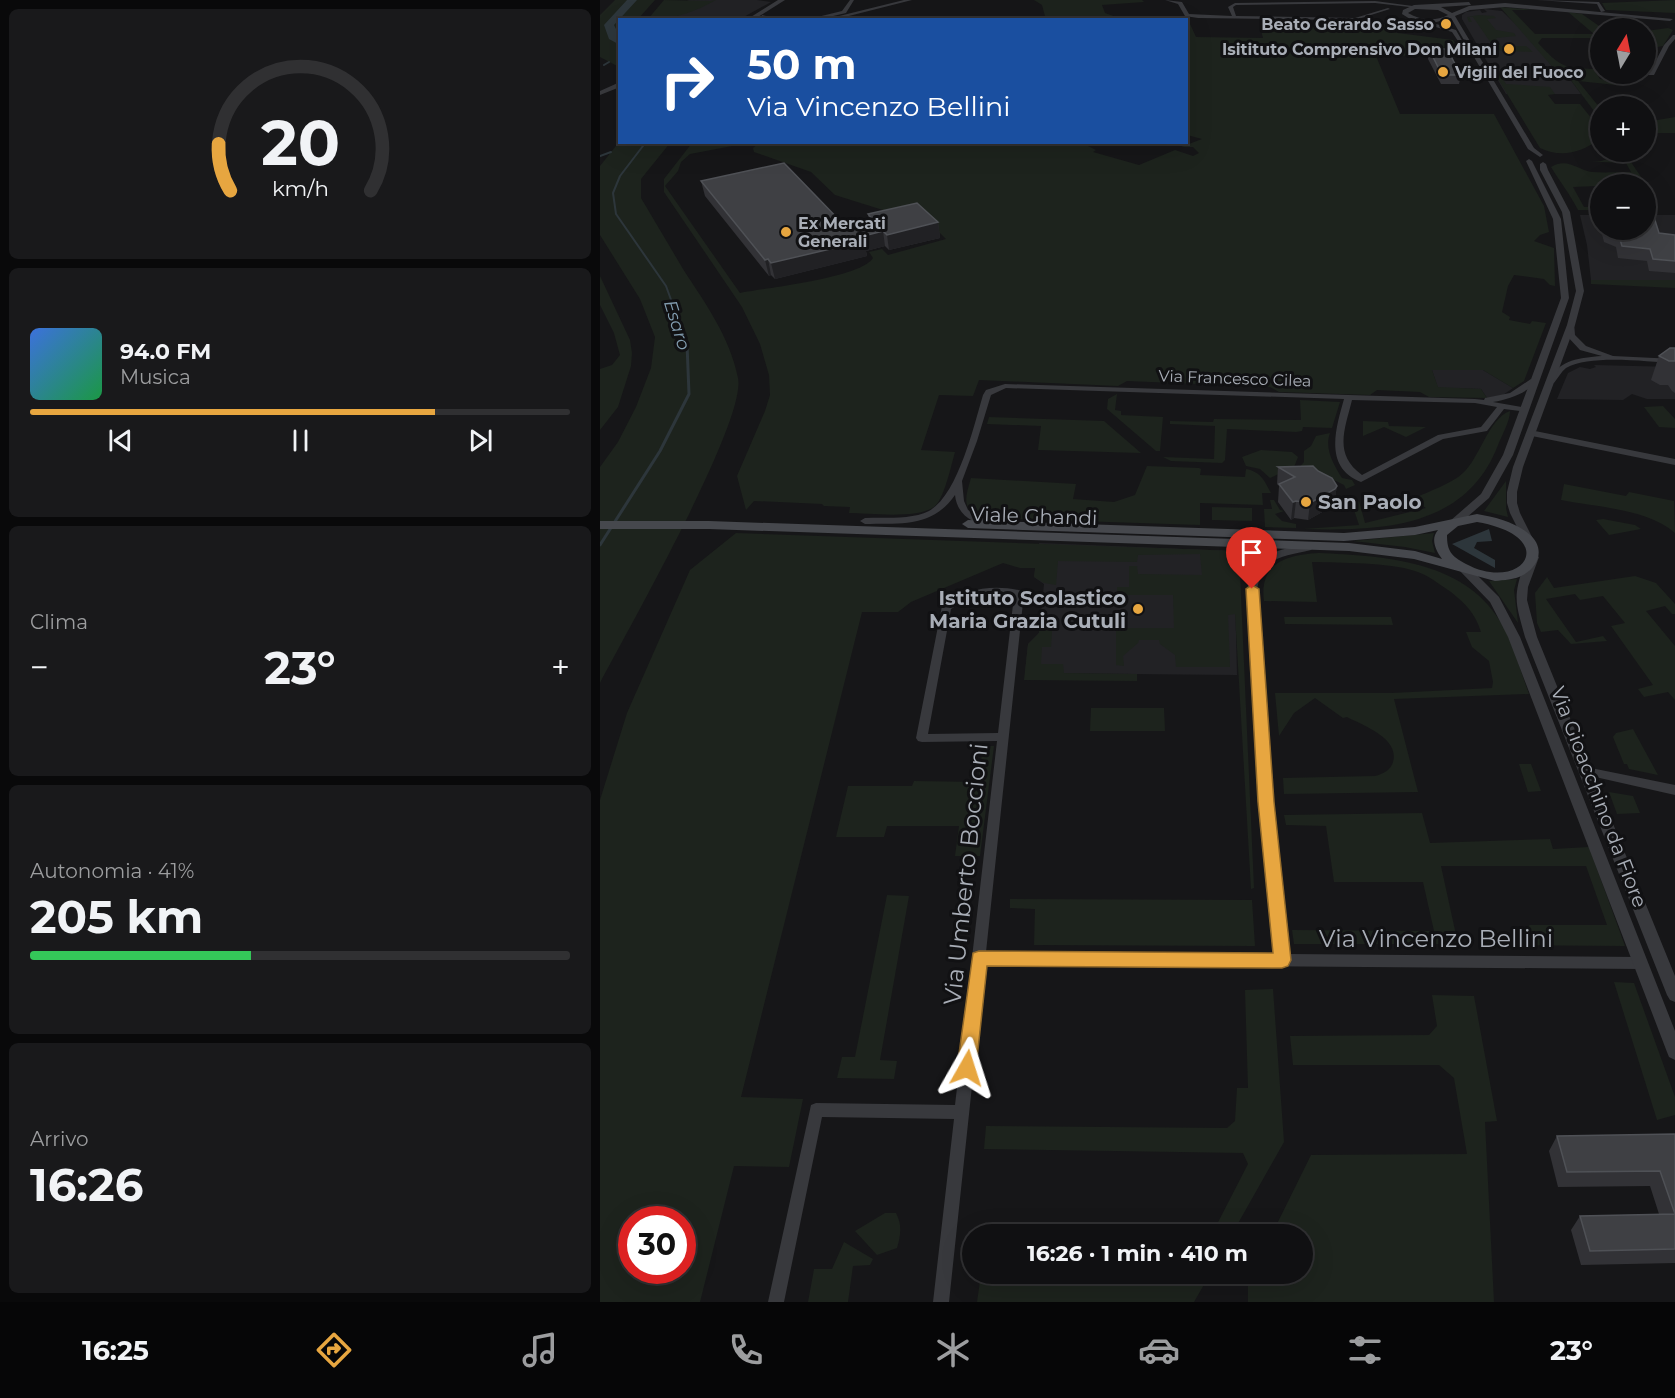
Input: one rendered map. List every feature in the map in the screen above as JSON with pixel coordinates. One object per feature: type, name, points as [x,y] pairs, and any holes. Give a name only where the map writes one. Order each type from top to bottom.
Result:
[{"type":"main road","name":"Viale Ghandi","points":[[600,516],[720,516],[864,526],[1320,546],[1399,552],[1464,569]]},
{"type":"main road","points":[[1464,520],[1490,520],[1515,528],[1530,543],[1533,557],[1529,565],[1508,575],[1493,576],[1464,569],[1446,556],[1441,549],[1441,534],[1454,523],[1464,520]]},
{"type":"main road","name":"Viale Ghandi","points":[[600,525],[1029,526],[1344,537],[1415,531],[1454,523]]},
{"type":"street","points":[[751,18],[782,0]]},
{"type":"street","points":[[762,18],[791,0]]},
{"type":"street","points":[[816,18],[843,12],[852,0]]},
{"type":"street","points":[[834,18],[910,0]]},
{"type":"street","points":[[1167,0],[1180,3],[1189,16],[1354,19],[1390,10],[1372,1]]},
{"type":"street","points":[[1234,16],[1230,7],[1235,4],[1372,1],[1443,9],[1452,15],[1532,149],[1546,159]]},
{"type":"street","points":[[1406,16],[1405,10],[1421,6],[1537,2],[1673,17]]},
{"type":"street","points":[[1406,16],[1437,21],[1447,19],[1468,8],[1504,5],[1673,17]]},
{"type":"street","points":[[1406,16],[1456,33],[1528,159],[1554,211],[1566,292],[1558,321],[1508,455],[1485,496],[1454,523]]},
{"type":"street","points":[[1656,67],[1667,45],[1675,36]]},
{"type":"street","points":[[602,92],[618,85]]},
{"type":"street","points":[[600,99],[616,92]]},
{"type":"street","points":[[1528,159],[1546,159]]},
{"type":"street","points":[[1530,543],[1512,502],[1518,466],[1571,325],[1580,291],[1566,212],[1544,170],[1546,159]]},
{"type":"street","points":[[1571,325],[1571,336],[1583,348],[1617,359]]},
{"type":"street","points":[[1550,384],[1558,370],[1577,362],[1617,359],[1675,361]]},
{"type":"street","points":[[1475,402],[1513,395],[1523,391],[1534,381]]},
{"type":"street","name":"Via Francesco Cilea","points":[[959,480],[987,395],[996,388],[1018,386],[1475,402]]},
{"type":"street","points":[[1349,397],[1339,437],[1339,454],[1347,471],[1361,479],[1441,437],[1484,429],[1503,405]]},
{"type":"street","points":[[1475,402],[1524,410]]},
{"type":"street","points":[[1530,433],[1675,462]]},
{"type":"street","points":[[864,526],[933,513],[949,499],[959,480]]},
{"type":"street","points":[[959,480],[958,503],[967,515],[994,523],[1029,526]]},
{"type":"street","points":[[1282,960],[1266,802],[1252,589],[1254,575],[1259,566],[1278,554],[1320,546]]},
{"type":"street","name":"Via Gioacchino da Fiore","points":[[1533,557],[1522,587],[1523,610],[1531,637],[1675,995]]},
{"type":"street","name":"Via Gioacchino da Fiore","points":[[1464,569],[1496,600],[1507,622],[1675,1052]]},
{"type":"street","name":"Via Umberto Boccioni","points":[[941,1302],[1019,593],[976,592],[960,596],[946,608],[922,738],[1003,737]]},
{"type":"street","points":[[1586,771],[1675,790]]},
{"type":"street","name":"Via Vincenzo Bellini","points":[[979,958],[1640,963]]},
{"type":"street","points":[[776,1302],[816,1110],[962,1112]]},
{"type":"shaded area","points":[[615,0],[655,0],[639,18],[618,18],[618,66],[600,57],[600,15]]},
{"type":"shaded area","points":[[664,0],[716,0],[685,14],[667,18],[649,18]]},
{"type":"shaded area","points":[[689,0],[771,2],[742,18],[666,18],[671,9]]},
{"type":"shaded area","points":[[1034,0],[1142,0],[1144,2],[1102,5],[1105,13],[1116,17],[1130,16],[1131,18],[1045,18],[1042,5]]},
{"type":"shaded area","points":[[1675,0],[1675,13],[1606,10],[1602,3]]},
{"type":"shaded area","points":[[1500,7],[1534,10],[1512,10],[1535,34],[1590,34],[1590,38],[1542,38],[1538,43],[1562,64],[1590,69],[1590,82],[1578,81],[1590,96],[1590,106],[1564,71],[1556,71]]},
{"type":"shaded area","name":"Isitituto Comprensivo Don Milani","points":[[1484,9],[1502,11],[1529,37],[1555,70],[1564,71],[1581,94],[1506,94],[1462,19],[1462,15],[1466,12],[1480,10],[1482,13],[1487,12]]},
{"type":"shaded area","points":[[1568,12],[1582,14],[1590,20],[1590,31]]},
{"type":"shaded area","points":[[1494,16],[1496,18],[1487,19],[1496,30],[1514,33],[1516,36],[1496,38],[1501,46],[1526,46],[1533,52],[1488,50],[1486,47],[1493,46],[1473,17],[1469,17],[1472,22],[1469,22],[1467,17]]},
{"type":"shaded area","points":[[1360,21],[1393,26],[1390,32],[1453,40],[1462,55],[1376,56],[1400,114],[1494,114],[1544,206],[1549,232],[1540,235],[1534,241],[1554,248],[1555,286],[1550,285],[1544,279],[1514,275],[1508,286],[1502,312],[1510,317],[1509,320],[1530,324],[1532,321],[1546,323],[1524,381],[1513,388],[1483,370],[1432,370],[1438,387],[1481,389],[1487,398],[1429,397],[1420,392],[1377,390],[1370,395],[1279,392],[1270,387],[1127,381],[1118,386],[979,380],[973,396],[939,395],[921,450],[955,452],[942,494],[936,505],[929,510],[908,514],[849,513],[850,507],[754,501],[746,510],[737,476],[765,411],[770,395],[769,375],[760,344],[742,307],[664,192],[664,179],[691,144],[743,144],[690,154],[681,162],[678,171],[665,186],[740,293],[811,281],[832,277],[865,265],[873,258],[869,252],[882,249],[888,255],[946,239],[921,214],[886,211],[835,195],[811,172],[754,152],[753,148],[758,144],[1084,144],[1096,150],[1093,152],[1139,165],[1175,150],[1193,156],[1199,153],[1193,147],[1181,147],[1202,139],[1188,135],[1188,24],[1196,37],[1263,38],[1260,26],[1360,25]]},
{"type":"shaded area","points":[[1668,28],[1673,30],[1663,46],[1656,47],[1656,30]]},
{"type":"shaded area","points":[[1492,69],[1499,73],[1506,84],[1550,87],[1555,94],[1548,95],[1555,104],[1580,104],[1590,116],[1590,145],[1578,151],[1563,153],[1540,148]]},
{"type":"shaded area","points":[[1675,117],[1675,133],[1656,133],[1656,120]]},
{"type":"shaded area","points":[[618,143],[669,144],[641,179],[641,198],[716,321],[729,348],[738,378],[736,401],[724,437],[705,480],[600,683],[600,467],[618,442],[636,407],[651,368],[655,337],[640,299],[600,235],[600,166]]},
{"type":"shaded area","points":[[1606,162],[1631,162],[1639,174],[1590,174],[1590,186],[1573,187],[1584,207],[1590,207],[1590,210],[1578,210],[1551,167],[1562,163],[1592,172],[1631,172],[1626,163]]},
{"type":"shaded area","points":[[1580,215],[1590,215],[1590,240],[1656,240],[1656,215],[1675,215],[1675,280],[1591,280],[1587,245]]},
{"type":"shaded area","points":[[600,276],[630,340],[632,353],[631,366],[618,407],[600,430],[600,369],[612,365],[620,355],[614,333],[600,305]]},
{"type":"shaded area","points":[[1591,280],[1675,280],[1675,288],[1591,284]]},
{"type":"shaded area","points":[[1434,344],[1513,388],[1503,395],[1487,398],[1481,389],[1438,388],[1432,370]]},
{"type":"shaded area","points":[[1594,365],[1675,367],[1675,399],[1647,399],[1632,394],[1623,400],[1557,399],[1568,373],[1580,367],[1590,369],[1596,367]]},
{"type":"shaded area","points":[[1117,394],[1115,410],[1121,411],[1121,415],[1163,417],[1160,451],[1156,451],[1107,409],[1108,399]]},
{"type":"shaded area","points":[[1300,400],[1340,402],[1332,428],[1303,427],[1302,431],[1296,432],[1227,429],[1225,460],[1222,463],[1171,461],[1163,457],[1214,459],[1215,426],[1170,424],[1170,421],[1301,420]]},
{"type":"shaded area","points":[[1663,406],[1675,419],[1675,428],[1659,427],[1644,407]]},
{"type":"shaded area","points":[[1510,411],[1506,428],[1484,473],[1465,494],[1443,509],[1417,519],[1390,525],[1361,529],[1303,529],[1359,525],[1352,504],[1359,501],[1365,523],[1426,508],[1413,499],[1459,477],[1469,466],[1496,422]]},
{"type":"shaded area","points":[[989,417],[1104,421],[1141,453],[1038,450],[1041,426],[987,424]]},
{"type":"shaded area","points":[[1363,421],[1388,422],[1389,426],[1426,427],[1406,437],[1384,427],[1363,436]]},
{"type":"shaded area","points":[[1330,433],[1328,445],[1333,462],[1342,478],[1352,480],[1355,485],[1346,489],[1344,485],[1334,480],[1308,482],[1297,470],[1304,462],[1304,451],[1311,446],[1316,436]]},
{"type":"shaded area","points":[[1261,450],[1292,452],[1298,457],[1294,467],[1270,478],[1260,469],[1246,466],[1242,457]]},
{"type":"shaded area","points":[[1147,466],[1199,468],[1201,469],[1200,475],[1245,477],[1246,469],[1251,470],[1259,474],[1271,493],[1262,493],[1263,505],[1200,503],[1200,525],[989,518],[980,516],[969,509],[966,499],[971,478],[1076,484],[1073,499],[1114,502],[1135,495]]},
{"type":"shaded area","points":[[1506,481],[1508,517],[1484,511]]},
{"type":"shaded area","points":[[1564,484],[1626,496],[1629,492],[1674,501],[1675,533],[1664,525],[1636,514],[1561,500]]},
{"type":"shaded area","points":[[1270,500],[1274,500],[1280,510],[1284,511],[1275,514],[1282,521],[1296,524],[1296,528],[1265,527],[1264,509],[1272,509]]},
{"type":"shaded area","points":[[1212,507],[1252,508],[1252,521],[1212,520]]},
{"type":"shaded area","points":[[1603,519],[1635,525],[1641,529],[1609,535],[1596,520]]},
{"type":"shaded area","points":[[1489,529],[1492,541],[1477,542],[1474,548],[1495,560],[1495,568],[1452,544]]},
{"type":"shaded area","points":[[736,533],[1239,551],[1254,888],[1251,889],[1235,614],[1228,615],[1230,667],[1176,667],[1175,655],[1160,644],[1159,640],[1139,640],[1123,656],[1124,666],[1116,665],[1116,628],[1174,628],[1173,595],[1117,595],[1117,587],[1129,587],[1129,566],[1137,566],[1138,574],[1202,575],[1200,554],[1138,555],[1137,562],[1058,561],[1056,585],[1044,583],[1034,577],[1035,568],[1020,568],[1003,563],[911,602],[898,612],[862,612],[741,1097],[803,1099],[789,1167],[734,1166],[700,1302],[600,1302],[600,800],[627,713],[690,570]]},
{"type":"shaded area","points":[[1434,533],[1432,541],[1435,553],[1353,541]]},
{"type":"shaded area","name":"Istituto Scolastico Maria Grazia Cutuli","points":[[1039,543],[1234,551],[1237,675],[1025,673],[1028,644],[1039,633],[1044,584],[1034,577]]},
{"type":"shaded area","points":[[1319,553],[1395,560],[1443,573],[1465,585],[1484,601],[1500,621],[1509,638],[1529,694],[1394,699],[1418,792],[1284,794],[1283,778],[1375,776],[1384,773],[1390,767],[1394,754],[1385,739],[1370,728],[1347,717],[1343,718],[1315,698],[1294,713],[1279,736],[1275,693],[1392,693],[1492,688],[1493,682],[1489,661],[1472,647],[1466,632],[1481,632],[1473,614],[1451,592],[1429,577],[1415,571],[1378,564],[1312,562],[1317,602],[1264,601],[1266,578],[1277,564],[1296,556]]},
{"type":"shaded area","points":[[1635,576],[1656,583],[1675,604],[1675,614],[1672,614],[1665,606],[1646,611],[1675,646],[1675,700],[1668,692],[1644,697],[1638,689],[1653,685],[1611,626],[1625,623],[1603,596],[1580,600],[1575,594],[1546,599],[1576,642],[1603,636],[1607,641],[1571,644],[1558,630],[1541,632],[1537,623],[1535,593],[1547,577],[1554,588]]},
{"type":"shaded area","points":[[1517,579],[1514,590],[1518,623],[1489,581]]},
{"type":"shaded area","points":[[1041,615],[1053,615],[1051,647],[1042,647],[1041,664],[1063,664],[1064,673],[1137,674],[1137,681],[1024,680],[1028,644],[1039,633]]},
{"type":"shaded area","points":[[1284,617],[1391,617],[1393,625],[1285,624]]},
{"type":"shaded area","points":[[1091,708],[1164,708],[1165,731],[1090,731]]},
{"type":"shaded area","points":[[1633,729],[1658,775],[1629,769],[1627,764],[1624,764],[1613,737],[1616,733]]},
{"type":"shaded area","points":[[983,746],[994,746],[980,856],[955,856],[959,826],[887,826],[884,837],[836,837],[848,786],[912,786],[914,781],[978,782]]},
{"type":"shaded area","points":[[1519,764],[1531,764],[1541,791],[1528,792]]},
{"type":"shaded area","points":[[1609,792],[1633,796],[1640,813],[1617,814]]},
{"type":"shaded area","points":[[1422,813],[1430,843],[1550,839],[1553,849],[1589,847],[1625,946],[1483,945],[1482,939],[1506,939],[1530,925],[1607,925],[1586,866],[1441,866],[1458,944],[1294,944],[1292,930],[1434,931],[1423,882],[1334,882],[1326,826],[1286,825],[1284,815]]},
{"type":"shaded area","points":[[887,895],[909,896],[880,1060],[897,1061],[894,1079],[837,1078],[842,1057],[855,1057]]},
{"type":"shaded area","points":[[1010,899],[1252,900],[1255,946],[1034,945],[1035,909],[1010,908]]},
{"type":"shaded area","points":[[1614,982],[1634,983],[1675,1097],[1675,1115],[1657,1120]]},
{"type":"shaded area","points":[[1273,989],[1284,1142],[1238,1224],[1217,1224],[1248,1164],[1243,1153],[984,1149],[986,1126],[1227,1128],[1235,1121],[1237,1088],[1248,1088],[1245,990]]},
{"type":"shaded area","points":[[1432,995],[1474,996],[1497,1121],[1485,1122],[1494,1302],[1248,1302],[1248,1284],[1313,1284],[1313,1224],[1277,1224],[1311,1155],[1467,1154],[1454,1078],[1439,1065],[1293,1065],[1290,1036],[1429,1035],[1437,1026]]},
{"type":"shaded area","points":[[885,1213],[896,1213],[900,1225],[899,1239],[897,1248],[877,1255],[855,1231]]},
{"type":"shaded area","points":[[844,1242],[873,1259],[870,1265],[853,1266],[848,1302],[808,1302],[814,1269],[832,1269]]},
{"type":"shaded area","points":[[980,1284],[1204,1284],[1194,1302],[977,1302]]},
{"type":"building","points":[[1429,49],[1447,49],[1461,75],[1442,75]]},
{"type":"building","name":"Ex Mercati Generali","points":[[784,163],[845,226],[873,220],[868,214],[917,203],[938,222],[887,235],[883,231],[860,237],[864,241],[771,263],[768,259],[765,260],[701,181]]},
{"type":"building","points":[[1656,224],[1659,233],[1675,235],[1675,261],[1653,259],[1650,249],[1622,246],[1620,240],[1656,240]]},
{"type":"building","points":[[1670,348],[1675,348],[1675,361],[1659,356]]},
{"type":"building","points":[[1313,466],[1332,478],[1337,486],[1310,503],[1293,502],[1279,484],[1295,477],[1278,467]]},
{"type":"building","points":[[1675,1134],[1675,1214],[1660,1171],[1567,1172],[1557,1136]]},
{"type":"building","points":[[1675,1214],[1675,1249],[1590,1251],[1580,1216]]},
{"type":"waterway","name":"Esaro","points":[[618,41],[613,37],[609,25],[632,0]]},
{"type":"waterway","points":[[604,65],[609,62]]},
{"type":"waterway","name":"Esaro","points":[[644,144],[620,176],[613,193],[616,214],[666,286],[685,338]]},
{"type":"waterway","points":[[600,156],[611,152]]},
{"type":"waterway","name":"Esaro","points":[[600,545],[660,451],[689,394],[687,344],[684,337]]},
{"type":"place","name":"Beato Gerardo Sasso","points":[[1446,24]]},
{"type":"place","name":"Isitituto Comprensivo Don Milani","points":[[1509,49]]},
{"type":"place","name":"Vigili del Fuoco","points":[[1443,72]]},
{"type":"place","name":"Ex Mercati Generali","points":[[786,232]]},
{"type":"place","name":"San Paolo","points":[[1306,502]]},
{"type":"place","name":"Istituto Scolastico Maria Grazia Cutuli","points":[[1138,609]]},
{"type":"route","points":[[967,1068],[979,958],[1282,960],[1280,921],[1266,802],[1252,589]]}]
